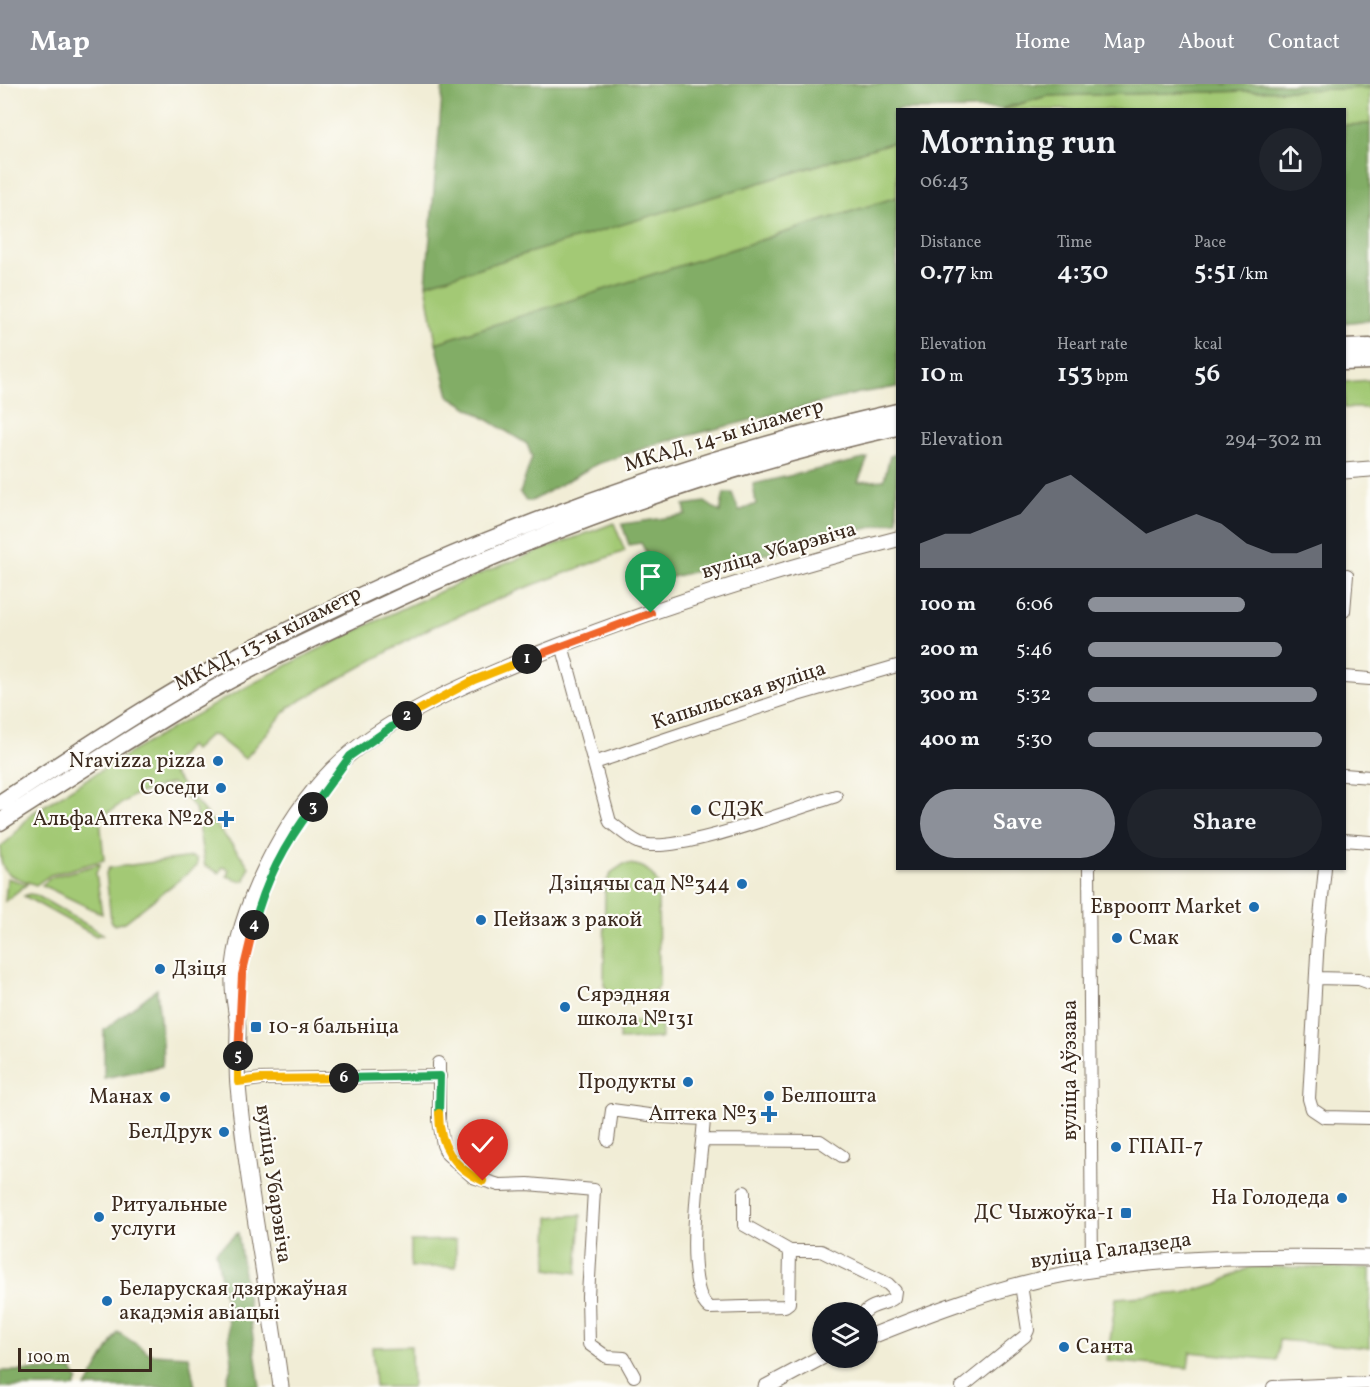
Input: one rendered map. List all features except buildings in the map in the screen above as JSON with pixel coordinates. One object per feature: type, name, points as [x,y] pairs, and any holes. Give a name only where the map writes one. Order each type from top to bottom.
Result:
[{"type":"highway","points":[[1346,348],[1370,347]]},
{"type":"highway","points":[[1346,362],[1370,361]]},
{"type":"highway","name":"МКАД, 14-ы кіламетр","points":[[568,517],[717,459],[896,412]]},
{"type":"highway","name":"МКАД, 14-ы кіламетр","points":[[568,517],[737,468],[896,427]]},
{"type":"highway","name":"МКАД, 13-ы кіламетр","points":[[0,803],[167,695],[252,648],[394,580],[568,517]]},
{"type":"highway","name":"МКАД, 13-ы кіламетр","points":[[0,822],[186,705],[309,640],[504,550],[568,517]]},
{"type":"main road","points":[[1346,471],[1370,469]]},
{"type":"main road","name":"вуліца Убарэвіча","points":[[281,1387],[238,1082],[237,1022],[233,977],[256,888],[277,845],[299,812],[333,770],[350,756],[409,714],[474,680],[562,645],[717,590],[896,539]]},
{"type":"main road","name":"вуліца Галадзеда","points":[[878,1332],[948,1306],[1021,1285],[1092,1271],[1221,1258],[1370,1258]]},
{"type":"main road","points":[[766,1387],[812,1362]]},
{"type":"street","points":[[1346,587],[1347,575]]},
{"type":"street","points":[[562,645],[610,822],[641,843],[661,845],[699,838],[836,796]]},
{"type":"street","name":"Капыльская вуліца","points":[[594,763],[797,695],[896,666]]},
{"type":"street","points":[[1346,677],[1370,679]]},
{"type":"street","points":[[1346,775],[1370,777]]},
{"type":"street","points":[[1346,840],[1370,842]]},
{"type":"street","name":"вуліца Аўэзава","points":[[1089,870],[1092,1271]]},
{"type":"street","points":[[1325,870],[1309,1099],[1312,1109],[1324,1117],[1370,1118]]},
{"type":"street","points":[[1316,978],[1359,979],[1370,983]]},
{"type":"street","points":[[440,1062],[439,1120],[442,1145],[447,1154],[473,1177],[499,1185],[528,1184],[594,1190],[588,1296],[589,1344],[607,1357],[624,1358],[634,1376]]},
{"type":"street","points":[[238,1082],[261,1079],[440,1076]]},
{"type":"street","points":[[608,1140],[612,1110],[663,1117],[704,1119],[695,1212],[694,1253],[696,1282],[702,1302],[709,1308],[779,1308],[789,1303],[790,1251]]},
{"type":"street","points":[[703,1140],[820,1141],[842,1156]]},
{"type":"street","points":[[744,1192],[744,1225],[790,1251],[821,1251],[888,1284],[895,1291],[894,1298],[888,1303],[878,1305]]},
{"type":"street","points":[[962,1387],[1025,1336],[1028,1330],[1021,1285]]},
{"type":"street","points":[[1273,1387],[1370,1383]]},
{"type":"green space","points":[[443,84],[1370,84],[1370,88],[1047,96],[1005,108],[896,108],[896,141],[426,284]]},
{"type":"green space","points":[[1370,88],[1370,124],[1346,125],[1346,108],[1008,108],[1047,96]]},
{"type":"green space","points":[[1370,124],[1370,320],[1346,323],[1346,125]]},
{"type":"green space","points":[[896,141],[896,197],[436,343],[426,284]]},
{"type":"green space","points":[[896,197],[896,387],[859,393],[660,443],[597,464],[532,501],[526,501],[520,493],[532,457],[527,444],[449,396],[436,343]]},
{"type":"green space","points":[[1370,380],[1370,408],[1346,408],[1346,382]]},
{"type":"green space","points":[[896,454],[896,521],[661,580],[641,543],[629,545],[622,524],[686,515],[684,505],[705,502],[720,512],[724,493],[732,493],[739,511],[756,504],[753,484],[868,458],[858,482],[884,480],[890,456]]},
{"type":"green space","points":[[614,523],[625,551],[522,589],[430,628],[289,707],[245,759],[216,736],[210,735],[194,750],[189,746],[169,769],[243,858],[249,867],[245,880],[241,881],[227,876],[229,869],[222,867],[220,873],[205,866],[195,808],[172,783],[136,794],[100,818],[104,860],[50,875],[36,885],[8,874],[5,870],[0,857],[0,847],[11,838],[31,814],[190,718],[298,660],[409,605],[502,565]]},
{"type":"green space","points":[[192,857],[197,859],[197,866],[125,922],[114,925],[111,921],[106,873],[109,868]]},
{"type":"green space","points":[[100,864],[96,873],[102,914],[42,885],[52,877]]},
{"type":"green space","points":[[624,864],[644,868],[658,884],[659,986],[645,997],[630,1002],[616,998],[604,985],[605,884],[612,872]]},
{"type":"green space","points":[[7,878],[27,884],[5,901]]},
{"type":"green space","points":[[36,895],[103,934],[96,936],[24,896]]},
{"type":"green space","points":[[157,989],[162,1066],[104,1078],[104,1030]]},
{"type":"green space","points":[[661,1020],[662,1038],[620,1040],[618,1022]]},
{"type":"green space","points":[[581,1215],[577,1273],[547,1269],[549,1217]]},
{"type":"green space","points":[[238,1233],[260,1387],[225,1387],[232,1363],[226,1306],[216,1251]]},
{"type":"green space","points":[[456,1240],[456,1267],[411,1267],[411,1241]]},
{"type":"green space","points":[[1250,1267],[1370,1268],[1370,1348],[1279,1340],[1277,1360],[1190,1352],[1188,1368],[1107,1361],[1116,1298],[1184,1293],[1217,1284]]},
{"type":"green space","points":[[118,1332],[151,1354],[189,1356],[195,1387],[86,1387]]},
{"type":"green space","points":[[411,1346],[412,1387],[375,1387],[372,1347]]},
{"type":"green space","points":[[72,1370],[78,1380],[75,1387],[0,1387],[0,1371]]},
{"type":"place","name":"Nravizza pizza","points":[[218,761]]},
{"type":"place","name":"Соседи","points":[[221,788]]},
{"type":"place","name":"СДЭК","points":[[696,810]]},
{"type":"place","name":"АльфаАптека №28","points":[[226,819]]},
{"type":"place","name":"Дзіцячы сад №344","points":[[742,884]]},
{"type":"place","name":"Евроопт Market","points":[[1254,907]]},
{"type":"place","name":"Пейзаж з ракой","points":[[481,920]]},
{"type":"place","name":"Смак","points":[[1117,938]]},
{"type":"place","name":"Дзіця","points":[[160,969]]},
{"type":"place","name":"Сярэдняя школа №131","points":[[565,1007]]},
{"type":"place","name":"10-я бальніца","points":[[256,1027]]},
{"type":"place","name":"Продукты","points":[[688,1082]]},
{"type":"place","name":"Белпошта","points":[[769,1096]]},
{"type":"place","name":"Манах","points":[[165,1097]]},
{"type":"place","name":"Аптека №3","points":[[769,1114]]},
{"type":"place","name":"БелДрук","points":[[224,1132]]},
{"type":"place","name":"ГПАП-7","points":[[1116,1147]]},
{"type":"place","name":"На Голодеда","points":[[1342,1198]]},
{"type":"place","name":"ДС Чыжоўка-1","points":[[1126,1213]]},
{"type":"place","name":"Ритуальные услуги","points":[[99,1217]]},
{"type":"place","name":"Беларуская дзяржаўная акадэмія авіацыі","points":[[107,1301]]},
{"type":"place","name":"Санта","points":[[1064,1347]]},
{"type":"route","points":[[483,1181],[473,1177],[447,1154],[442,1145],[439,1120],[440,1076],[261,1079],[238,1082],[237,1022],[241,982],[255,921],[264,891],[285,848],[350,756],[409,714],[474,680],[651,613]]}]
